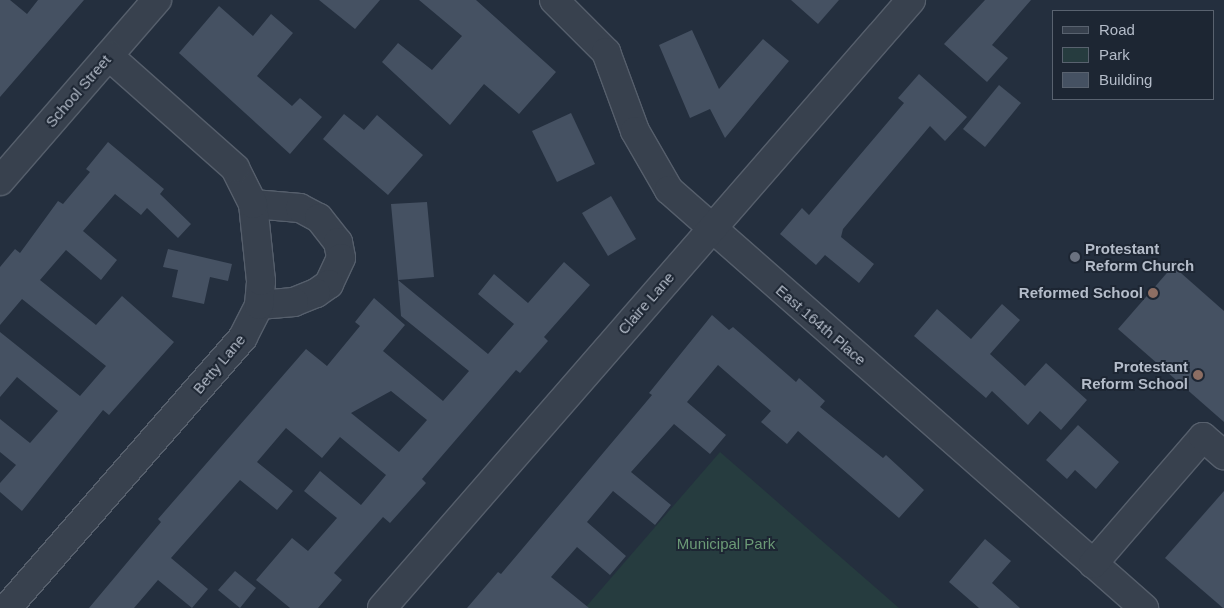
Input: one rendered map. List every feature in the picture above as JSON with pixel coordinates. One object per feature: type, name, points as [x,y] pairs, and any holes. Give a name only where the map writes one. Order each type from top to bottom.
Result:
[{"type":"street","name":"School Street","points":[[0,181],[157,0]]},
{"type":"street","name":"East 164th Place","points":[[554,0],[606,52],[652,166],[669,190],[1144,608]]},
{"type":"street","name":"Claire Lane","points":[[382,608],[710,228],[911,0]]},
{"type":"street","name":"Betty Lane","points":[[7,608],[244,337],[259,305],[261,281],[253,204],[235,168],[109,56]]},
{"type":"street","points":[[253,204],[300,208],[319,218],[338,242],[341,258],[329,284],[316,293],[294,302],[259,305]]},
{"type":"street","points":[[1093,564],[1203,437],[1224,455]]},
{"type":"green space","name":"Municipal Park","points":[[720,452],[899,608],[585,608]]},
{"type":"building","points":[[0,0],[10,0],[27,14],[38,0],[84,0],[0,97]]},
{"type":"building","points":[[319,0],[380,0],[355,29]]},
{"type":"building","points":[[419,0],[476,0],[556,72],[519,114],[484,84],[450,125],[382,62],[398,43],[432,70],[462,36]]},
{"type":"building","points":[[791,0],[839,0],[818,24]]},
{"type":"building","points":[[985,0],[1031,0],[992,45],[1008,58],[987,82],[944,44]]},
{"type":"building","points":[[219,6],[253,36],[271,14],[293,33],[257,76],[292,106],[300,98],[322,117],[290,154],[179,53]]},
{"type":"building","points":[[692,30],[719,89],[763,39],[789,61],[725,138],[710,109],[690,118],[659,45]]},
{"type":"building","points":[[919,74],[967,117],[945,141],[930,126],[843,229],[841,237],[874,264],[859,283],[825,255],[816,265],[780,234],[802,208],[809,215],[904,103],[898,98]]},
{"type":"building","points":[[999,85],[1021,103],[985,147],[963,129]]},
{"type":"building","points":[[571,113],[595,164],[557,182],[532,131]]},
{"type":"building","points":[[344,114],[364,130],[377,115],[423,155],[388,195],[323,139]]},
{"type":"building","points":[[108,142],[164,189],[160,194],[191,224],[178,238],[147,208],[141,215],[115,194],[83,231],[117,260],[101,280],[66,250],[40,280],[96,325],[122,296],[174,342],[109,415],[103,410],[22,511],[0,492],[0,483],[16,465],[0,452],[0,419],[30,443],[58,411],[17,377],[0,397],[0,332],[80,396],[106,366],[22,299],[0,325],[0,267],[15,249],[20,253],[58,201],[63,204],[90,172],[86,169]]},
{"type":"building","points":[[611,196],[636,239],[608,256],[582,213]]},
{"type":"building","points":[[427,202],[434,277],[398,280],[391,204]]},
{"type":"building","points":[[168,249],[232,264],[228,281],[210,277],[204,304],[172,297],[178,270],[163,267]]},
{"type":"building","points":[[564,262],[590,285],[544,337],[548,341],[520,373],[516,370],[422,479],[426,483],[390,523],[383,517],[334,573],[342,580],[318,608],[290,608],[256,580],[292,538],[308,551],[337,518],[304,491],[320,471],[361,505],[386,475],[340,437],[322,458],[286,428],[257,462],[293,491],[277,510],[240,480],[171,558],[208,589],[192,608],[158,580],[134,608],[89,608],[161,522],[158,519],[306,349],[327,366],[360,326],[355,322],[374,298],[405,325],[383,351],[443,401],[469,371],[401,316],[398,280],[488,354],[514,324],[478,294],[494,274],[528,303]],"holes":[[[391,391],[427,420],[399,452],[351,413]]]},
{"type":"building","name":"Protestant Reform School","points":[[1173,266],[1224,311],[1224,422],[1118,329]]},
{"type":"building","points":[[1002,304],[1020,320],[990,354],[1025,386],[1046,363],[1087,400],[1061,430],[1040,411],[1028,425],[992,391],[986,398],[914,336],[937,309],[971,339]]},
{"type":"building","points":[[712,315],[729,330],[733,327],[796,382],[799,378],[825,401],[820,407],[883,458],[886,455],[924,490],[899,518],[798,431],[787,444],[761,422],[771,411],[718,365],[687,402],[726,435],[710,454],[674,424],[631,472],[671,505],[655,525],[613,491],[587,522],[626,556],[610,575],[577,547],[551,577],[589,608],[467,608],[498,572],[501,574],[652,395],[649,393]]},
{"type":"building","points":[[1078,425],[1119,462],[1096,489],[1075,470],[1067,479],[1046,460]]},
{"type":"building","points":[[1224,491],[1224,608],[1223,608],[1165,558]]},
{"type":"building","points":[[985,539],[1011,561],[992,583],[1020,608],[979,608],[949,582]]},
{"type":"building","points":[[235,571],[256,588],[240,608],[218,590]]},
{"type":"place","name":"Protestant Reform Church","points":[[1075,257]]},
{"type":"place","name":"Reformed School","points":[[1153,293]]},
{"type":"place","name":"Protestant Reform School","points":[[1198,375]]}]
